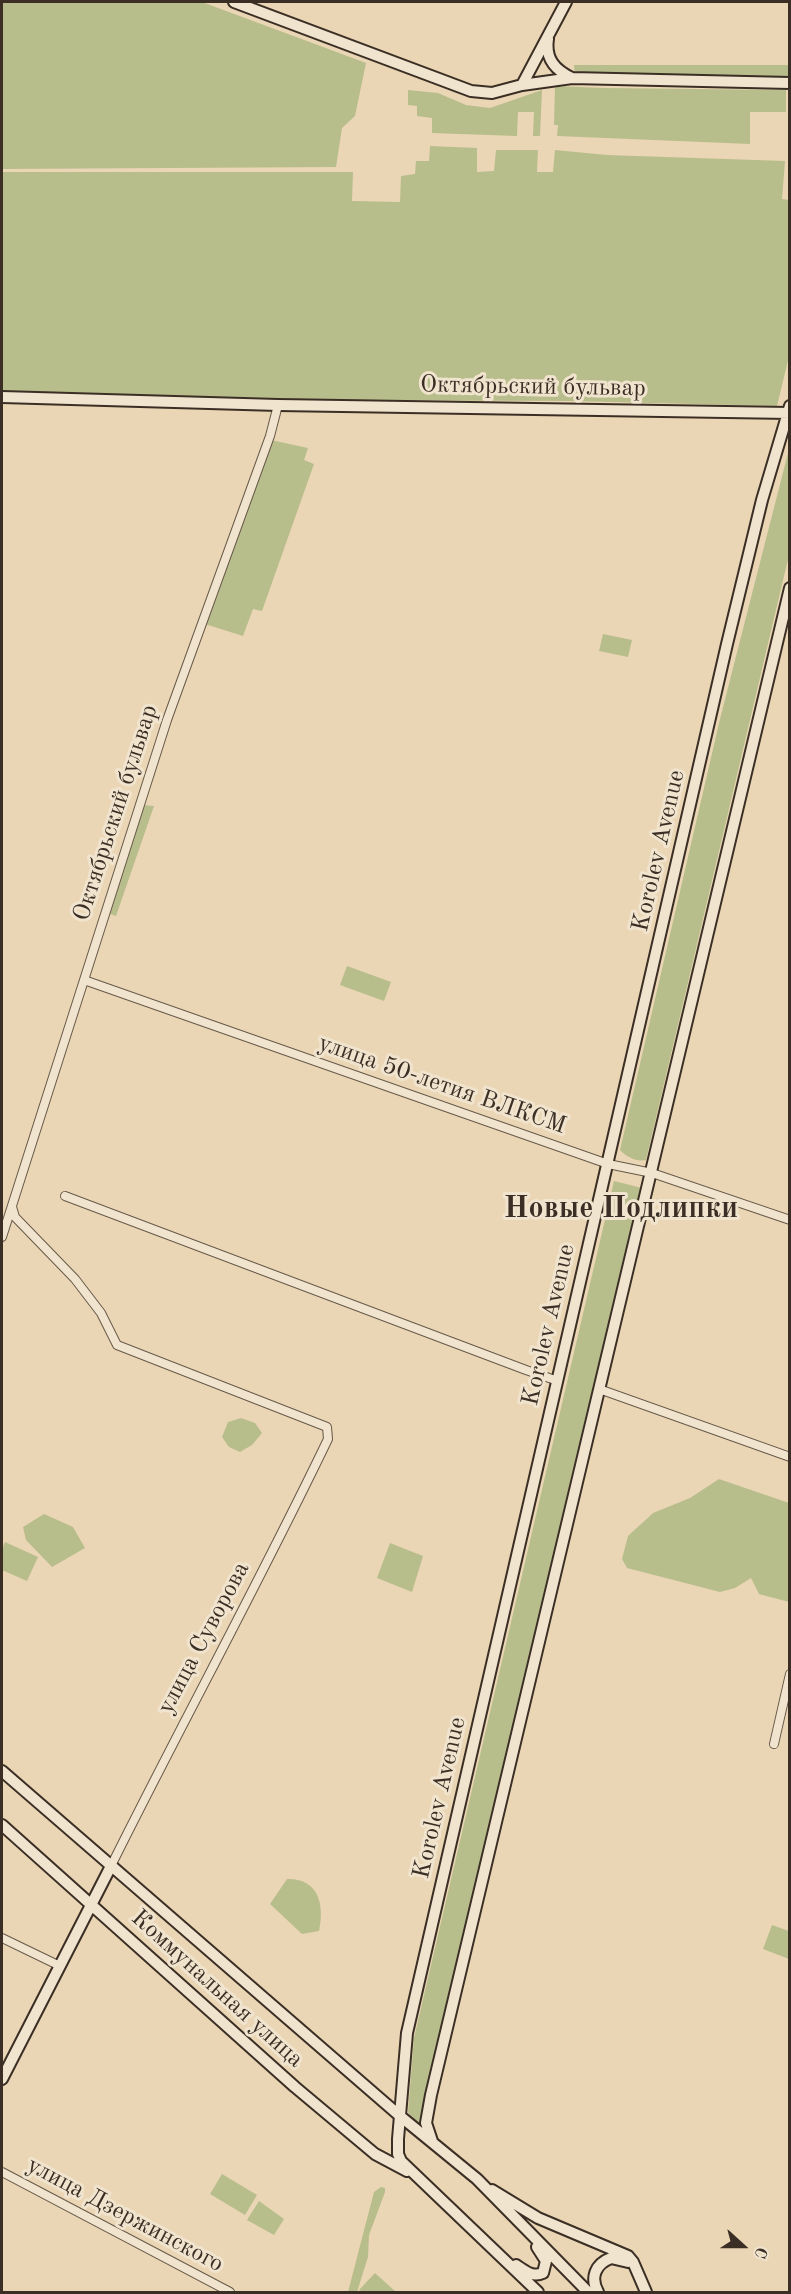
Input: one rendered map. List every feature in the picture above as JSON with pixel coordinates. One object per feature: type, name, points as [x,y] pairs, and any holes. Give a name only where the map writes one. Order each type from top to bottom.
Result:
[{"type":"main road","points":[[234,2],[471,91],[492,93],[522,85],[572,78],[789,83]]},
{"type":"main road","points":[[522,85],[566,2]]},
{"type":"main road","points":[[549,32],[548,55],[556,69],[572,78]]},
{"type":"main road","name":"Октябрьский бульвар","points":[[2,397],[278,405],[789,411]]},
{"type":"main road","name":"Korolev Avenue","points":[[412,2173],[398,2154],[408,2028],[733,622],[762,500],[789,411]]},
{"type":"main road","points":[[432,2141],[426,2123],[431,2096],[652,1173],[789,588]]},
{"type":"main road","name":"Коммунальная улица","points":[[2,1771],[477,2180]]},
{"type":"main road","name":"Коммунальная улица","points":[[2,1825],[277,2070],[375,2154],[412,2173]]},
{"type":"main road","points":[[2,2079],[111,1866]]},
{"type":"main road","points":[[412,2173],[538,2292]]},
{"type":"main road","points":[[477,2180],[520,2226],[559,2261],[588,2292]]},
{"type":"main road","points":[[477,2180],[538,2218],[623,2253],[632,2260],[646,2292]]},
{"type":"main road","points":[[499,2254],[530,2274],[539,2275],[545,2269],[545,2258],[520,2226]]},
{"type":"main road","points":[[598,2292],[594,2279],[596,2268],[601,2263],[610,2258],[617,2258],[635,2267]]},
{"type":"main road","points":[[525,2280],[533,2292]]},
{"type":"street","name":"Октябрьский бульвар","points":[[2,1237],[167,720],[266,447],[278,405]]},
{"type":"street","name":"улица 50-летия ВЛКСМ","points":[[84,980],[608,1164],[652,1173],[789,1220]]},
{"type":"street","points":[[65,1196],[558,1381]]},
{"type":"street","name":"улица Суворова","points":[[12,1207],[15,1217],[75,1280],[101,1313],[117,1345],[327,1427],[328,1439],[298,1503],[111,1866]]},
{"type":"street","points":[[599,1389],[789,1457]]},
{"type":"street","points":[[774,1744],[789,1674]]},
{"type":"street","points":[[2,1938],[60,1966]]},
{"type":"street","name":"улица Дзержинского","points":[[2,2172],[230,2292]]},
{"type":"green space","points":[[2,2],[202,2],[366,63],[355,116],[342,128],[336,167],[2,169]]},
{"type":"green space","points":[[574,65],[789,65],[789,79],[575,76]]},
{"type":"green space","points":[[555,86],[786,90],[786,112],[750,112],[750,144],[557,136],[558,125],[554,125]]},
{"type":"green space","points":[[408,90],[438,93],[466,105],[490,108],[542,90],[540,136],[533,136],[534,112],[518,112],[517,136],[432,133],[432,118],[417,116],[417,106],[408,105]]},
{"type":"green space","points":[[430,146],[477,148],[477,172],[494,171],[496,150],[538,150],[537,172],[553,172],[555,150],[607,155],[785,161],[782,199],[790,200],[790,352],[777,406],[568,401],[239,400],[2,391],[2,172],[353,172],[352,201],[400,202],[401,176],[415,174],[416,161],[429,161]]},
{"type":"green space","points":[[271,440],[308,448],[304,460],[314,464],[262,611],[253,609],[243,636],[205,624]]},
{"type":"green space","points":[[789,449],[789,555],[646,1160],[635,1160],[620,1150],[720,719]]},
{"type":"green space","points":[[603,634],[632,640],[628,657],[599,651]]},
{"type":"green space","points":[[142,805],[154,806],[116,916],[107,913]]},
{"type":"green space","points":[[347,966],[391,982],[384,1001],[340,985]]},
{"type":"green space","points":[[614,1181],[642,1188],[423,2115],[419,2122],[408,2112],[414,2038]]},
{"type":"green space","points":[[241,1418],[255,1423],[262,1433],[252,1445],[240,1452],[229,1447],[222,1437],[228,1422]]},
{"type":"green space","points":[[719,1479],[789,1503],[789,1602],[759,1594],[751,1578],[735,1588],[720,1592],[627,1568],[622,1559],[628,1536],[653,1513],[690,1498]]},
{"type":"green space","points":[[44,1514],[73,1527],[85,1548],[52,1567],[26,1540],[23,1527]]},
{"type":"green space","points":[[5,1542],[38,1557],[27,1581],[2,1570],[2,1550]]},
{"type":"green space","points":[[390,1543],[423,1556],[412,1592],[377,1578]]},
{"type":"green space","points":[[287,1879],[306,1883],[317,1895],[321,1911],[319,1931],[302,1934],[270,1904]]},
{"type":"green space","points":[[772,1925],[789,1931],[789,1959],[763,1949]]},
{"type":"green space","points":[[222,2174],[257,2195],[245,2215],[210,2194]]},
{"type":"green space","points":[[381,2187],[385,2188],[385,2192],[369,2235],[368,2257],[357,2292],[348,2292],[374,2192]]},
{"type":"green space","points":[[259,2201],[284,2219],[274,2235],[247,2220]]},
{"type":"green space","points":[[375,2273],[396,2292],[362,2292],[359,2290]]},
{"type":"district","name":"Новые Подлипки","points":[[621,1209]]}]
